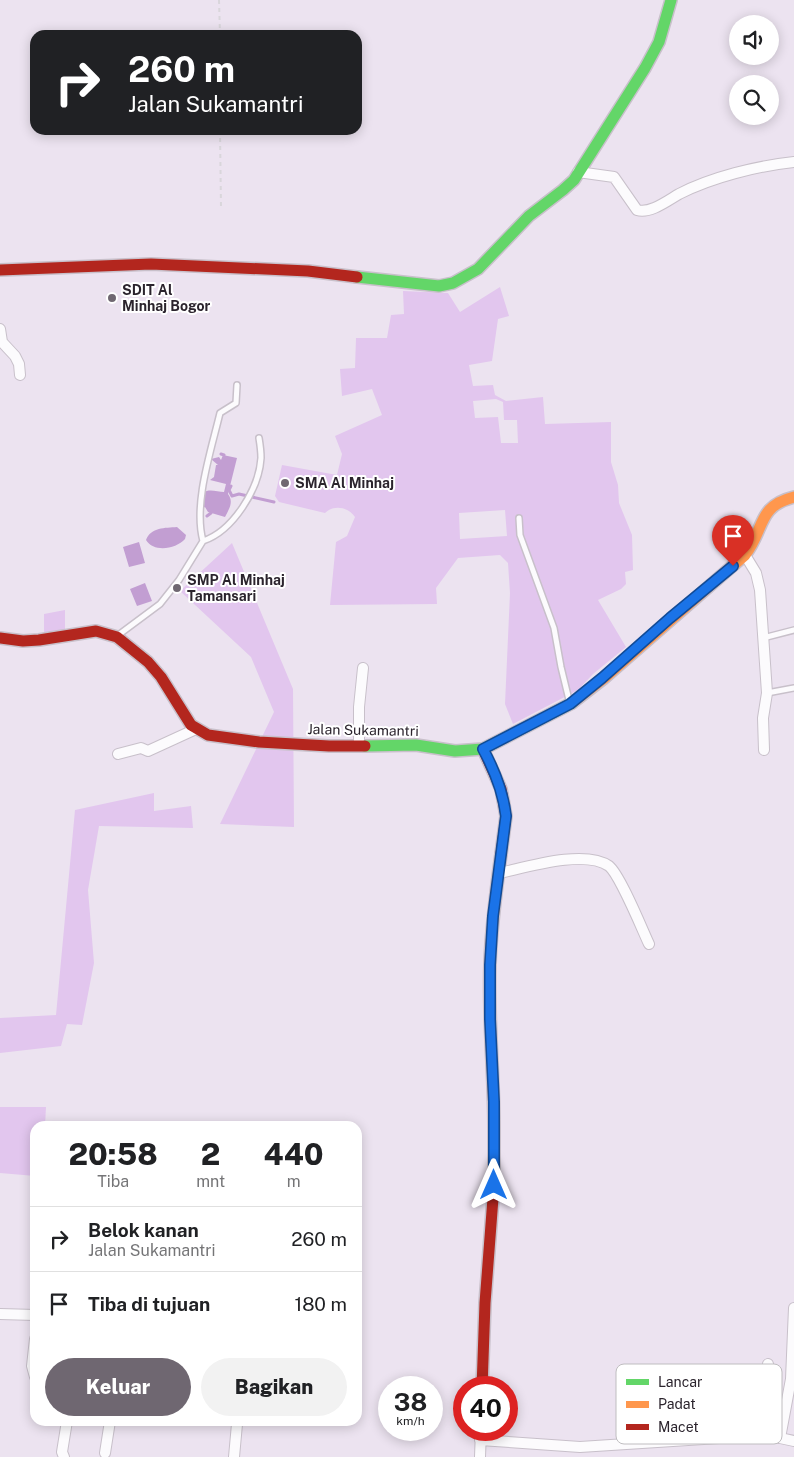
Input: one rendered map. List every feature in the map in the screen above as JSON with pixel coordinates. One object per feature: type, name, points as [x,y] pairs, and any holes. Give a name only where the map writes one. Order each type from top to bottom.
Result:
[{"type":"street","points":[[0,270],[151,264],[308,271],[439,286],[450,285],[470,275],[481,266],[529,215],[568,188],[645,68],[659,42],[671,0]]},
{"type":"street","points":[[578,172],[614,177],[637,210],[646,211],[689,189],[741,171],[794,162]]},
{"type":"street","points":[[0,329],[2,342],[15,356],[19,364],[20,375]]},
{"type":"street","name":"Jalan Sukamantri","points":[[196,729],[208,735],[259,742],[329,746],[416,744],[455,751],[483,749],[570,704],[745,555],[756,540],[768,508],[782,499],[794,497]]},
{"type":"street","points":[[745,555],[752,564],[759,583],[767,693],[762,718],[764,750]]},
{"type":"street","points":[[0,638],[39,640],[96,630],[117,637],[148,662],[161,677],[184,716],[196,729],[147,751],[141,748],[118,754]]},
{"type":"street","points":[[359,745],[359,707],[363,668]]},
{"type":"street","points":[[482,1376],[484,1302],[491,1241],[494,1185],[494,1102],[490,1019],[490,965],[493,916],[506,816],[496,775],[483,749]]},
{"type":"street","points":[[500,872],[571,859],[585,859],[608,866],[619,880],[649,944]]},
{"type":"street","points":[[782,1430],[788,1405],[793,1363],[794,1308]]},
{"type":"street","points":[[0,1314],[30,1315]]},
{"type":"street","points":[[64,1457],[62,1452],[66,1426]]},
{"type":"street","points":[[107,1456],[110,1426]]},
{"type":"street","points":[[234,1457],[237,1426]]},
{"type":"street","points":[[518,1439],[580,1447],[624,1444]]},
{"type":"street","points":[[480,1457],[481,1441]]},
{"type":"lane","points":[[203,541],[200,526],[201,499],[220,413],[236,403],[237,385]]},
{"type":"lane","points":[[117,637],[160,604],[179,580],[203,541],[221,532],[249,497],[258,473],[261,457],[259,438]]},
{"type":"lane","points":[[519,518],[520,535],[554,628],[570,704]]},
{"type":"lane","points":[[763,638],[794,630]]},
{"type":"lane","points":[[767,693],[794,688]]},
{"type":"path","points":[[219,0],[220,30]]},
{"type":"path","points":[[220,135],[221,208]]},
{"type":"shaded area","points":[[500,287],[509,316],[498,319],[492,361],[469,365],[473,386],[493,385],[495,395],[506,401],[543,397],[545,424],[611,422],[611,462],[618,485],[619,503],[632,535],[633,570],[625,572],[626,584],[621,589],[598,600],[626,647],[593,674],[578,690],[513,724],[505,704],[510,593],[508,563],[500,555],[458,558],[436,588],[437,604],[330,605],[336,542],[347,536],[355,517],[345,509],[332,508],[325,513],[279,502],[275,496],[282,465],[337,475],[342,454],[335,436],[382,415],[372,389],[342,396],[340,369],[355,368],[356,338],[387,338],[391,315],[404,314],[403,291],[448,293],[460,312]],"holes":[[[496,399],[503,402],[504,420],[517,420],[518,443],[501,443],[498,417],[475,418],[473,401]],[[505,510],[507,536],[460,539],[459,513]]]},
{"type":"shaded area","points":[[223,455],[237,458],[228,494],[231,500],[230,506],[225,517],[208,512],[205,507],[203,508],[203,493],[210,490],[224,492],[226,484],[210,480],[214,477],[216,465],[218,465],[211,459],[219,457],[221,460]]},
{"type":"shaded area","points":[[177,527],[186,535],[185,539],[176,545],[159,548],[154,547],[146,540],[155,530]]},
{"type":"shaded area","points":[[139,542],[145,563],[129,567],[123,547]]},
{"type":"shaded area","points":[[232,543],[293,689],[294,827],[220,824],[274,712],[251,657],[180,591]]},
{"type":"shaded area","points":[[145,583],[152,601],[137,606],[130,589]]},
{"type":"shaded area","points":[[65,610],[65,631],[44,633],[44,614]]},
{"type":"shaded area","points":[[154,793],[154,811],[191,806],[193,828],[99,826],[88,890],[94,963],[82,1025],[67,1024],[61,1046],[0,1053],[0,1018],[56,1015],[75,810]]},
{"type":"shaded area","points":[[0,1107],[46,1107],[45,1121],[30,1121],[30,1176],[0,1173]]},
{"type":"waterway","points":[[231,486],[229,490],[232,496],[239,494],[274,502]]},
{"type":"waterway","points":[[207,516],[211,513]]},
{"type":"traffic: fast","points":[[357,277],[439,286],[453,283],[478,269],[529,216],[574,180],[645,68],[659,42],[671,0]]},
{"type":"traffic: fast","points":[[365,746],[416,745],[455,751],[483,749],[572,703]]},
{"type":"traffic: slow","points":[[572,703],[603,679],[745,555],[768,512],[782,501],[794,497]]},
{"type":"traffic: slow","points":[[494,1129],[490,964],[501,854]]},
{"type":"traffic: jam","points":[[0,270],[151,264],[308,271],[357,277]]},
{"type":"traffic: jam","points":[[0,638],[23,641],[39,640],[96,631],[117,637],[148,662],[161,677],[191,725],[208,735],[259,742],[365,746]]},
{"type":"traffic: jam","points":[[483,749],[501,789],[506,816],[501,854]]},
{"type":"traffic: jam","points":[[482,1376],[485,1303],[494,1185],[494,1129]]},
{"type":"place","name":"SDIT Al Minhaj Bogor","points":[[112,298]]},
{"type":"place","name":"SMA Al Minhaj","points":[[285,483]]},
{"type":"place","name":"SMP Al Minhaj Tamansari","points":[[177,588]]},
{"type":"route","points":[[494,1185],[494,1102],[490,1019],[490,965],[493,916],[506,816],[501,789],[483,749],[570,704],[733,566]]}]
